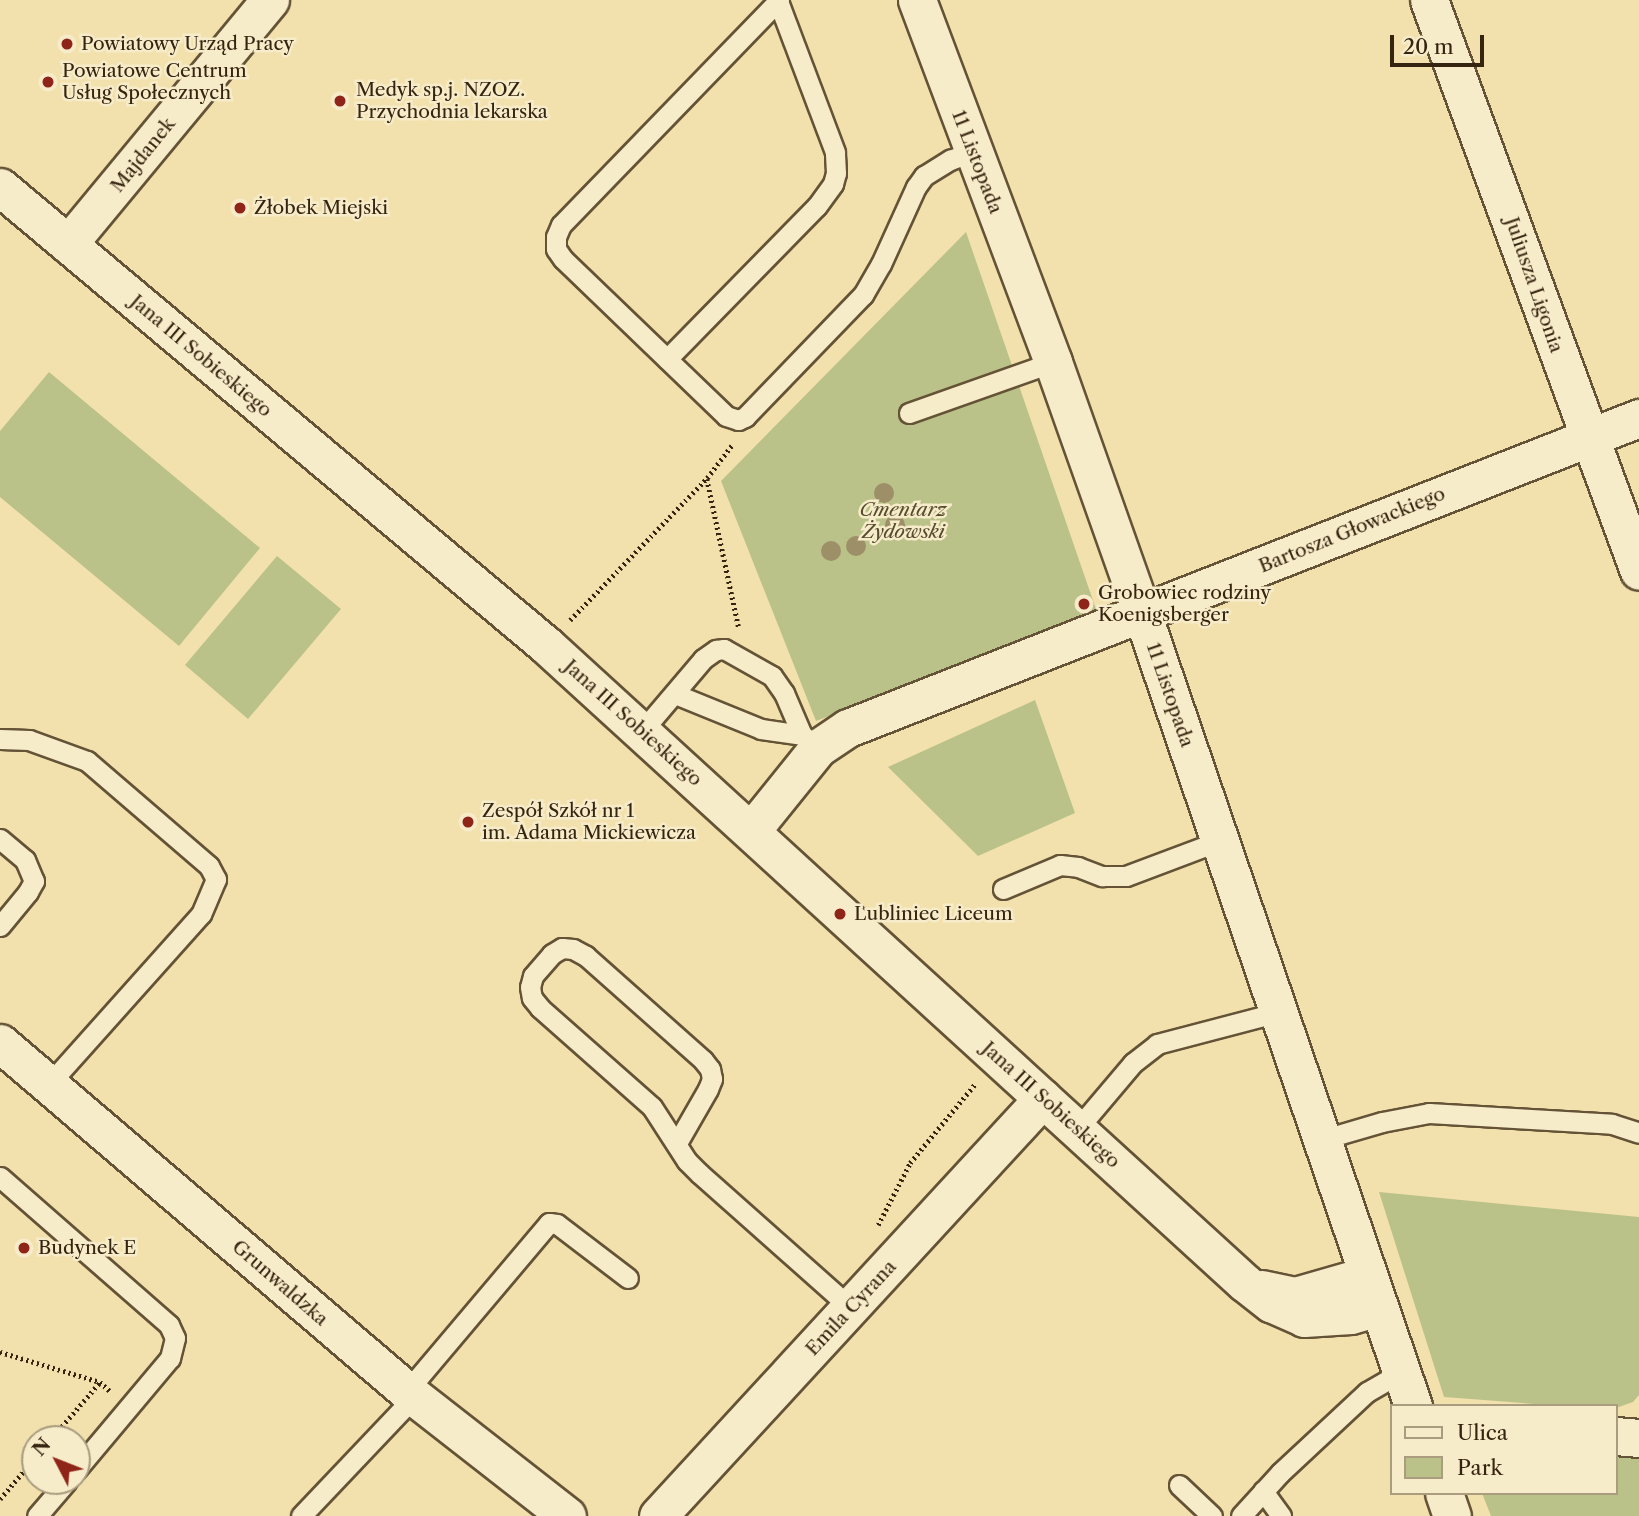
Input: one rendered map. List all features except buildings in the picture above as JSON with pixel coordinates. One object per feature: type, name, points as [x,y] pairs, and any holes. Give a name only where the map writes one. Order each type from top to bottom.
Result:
[{"type":"street","name":"Majdanek","points":[[68,244],[270,0]]},
{"type":"street","name":"11 Listopada","points":[[917,0],[1053,362],[1142,613],[1324,1139],[1373,1291]]},
{"type":"street","name":"Juliusza Ligonia","points":[[1429,0],[1493,169],[1587,437],[1639,571]]},
{"type":"street","name":"Jana III Sobieskiego","points":[[0,187],[546,645],[1245,1283],[1271,1303],[1304,1318],[1352,1315],[1373,1291]]},
{"type":"street","name":"Bartosza Głowackiego","points":[[751,831],[810,741],[1639,418]]},
{"type":"street","name":"Grunwaldzka","points":[[0,1043],[410,1394],[567,1516]]},
{"type":"street","name":"Emila Cyrana","points":[[658,1516],[1043,1098]]},
{"type":"street","points":[[1373,1291],[1412,1404]]},
{"type":"street","points":[[1618,1436],[1639,1438]]},
{"type":"street","points":[[1445,1495],[1452,1516]]},
{"type":"lane","points":[[667,359],[817,206],[833,184],[836,173],[835,152],[778,1],[561,226],[556,237],[556,249],[563,259],[726,416],[738,420],[752,411],[871,285],[916,187],[924,176],[950,160],[972,152]]},
{"type":"lane","points":[[909,413],[1053,362]]},
{"type":"lane","points":[[642,731],[703,659],[716,650],[731,651],[772,676],[810,741]]},
{"type":"lane","points":[[675,694],[761,729],[810,741]]},
{"type":"lane","points":[[0,739],[29,740],[87,761],[209,866],[216,879],[201,914],[49,1084]]},
{"type":"lane","points":[[0,839],[25,860],[34,881],[29,892],[0,926]]},
{"type":"lane","points":[[1003,889],[1060,865],[1078,867],[1102,876],[1126,876],[1219,841]]},
{"type":"lane","points":[[677,1143],[708,1089],[712,1079],[710,1069],[586,957],[573,949],[562,948],[552,954],[533,976],[530,987],[532,998],[652,1107],[677,1143],[700,1174],[852,1308]]},
{"type":"lane","points":[[1078,1128],[1133,1063],[1157,1044],[1279,1012]]},
{"type":"lane","points":[[1324,1139],[1382,1122],[1429,1113],[1612,1124],[1639,1133]]},
{"type":"lane","points":[[0,1177],[169,1325],[175,1338],[170,1358],[91,1453]]},
{"type":"lane","points":[[301,1516],[394,1414],[549,1223],[557,1224],[628,1278]]},
{"type":"lane","points":[[1241,1516],[1367,1392],[1401,1372]]},
{"type":"lane","points":[[1179,1485],[1212,1516]]},
{"type":"lane","points":[[1264,1491],[1281,1516]]},
{"type":"lane","points":[[37,1516],[55,1495]]},
{"type":"path","points":[[546,645],[707,478],[729,452],[738,420]]},
{"type":"path","points":[[707,478],[745,659]]},
{"type":"path","points":[[872,1236],[910,1163],[981,1077]]},
{"type":"path","points":[[0,1352],[100,1382],[130,1407]]},
{"type":"path","points":[[63,1425],[100,1382]]},
{"type":"path","points":[[0,1499],[21,1474]]},
{"type":"green space","name":"Cmentarz Żydowski","points":[[966,232],[1098,615],[816,721],[721,481]]},
{"type":"green space","points":[[49,372],[260,548],[179,646],[0,497],[0,431]]},
{"type":"green space","points":[[277,556],[341,609],[248,719],[185,665]]},
{"type":"green space","points":[[1035,700],[1075,813],[978,856],[888,767]]},
{"type":"green space","points":[[1379,1192],[1639,1217],[1639,1395],[1633,1402],[1618,1407],[1618,1404],[1535,1404],[1444,1397]]},
{"type":"green space","points":[[1618,1446],[1639,1449],[1639,1516],[1491,1516],[1483,1495],[1618,1495]]},
{"type":"place","name":"Powiatowy Urząd Pracy","points":[[67,44]]},
{"type":"place","name":"Powiatowe Centrum Usług Społecznych","points":[[48,82]]},
{"type":"place","name":"Medyk sp.j. NZOZ. Przychodnia lekarska","points":[[340,101]]},
{"type":"place","name":"Żłobek Miejski","points":[[240,208]]},
{"type":"place","name":"Grobowiec rodziny Koenigsberger","points":[[1084,604]]},
{"type":"place","name":"Zespół Szkół nr 1 im. Adama Mickiewicza","points":[[468,822]]},
{"type":"place","name":"Lubliniec Liceum","points":[[840,914]]},
{"type":"place","name":"Budynek E","points":[[24,1248]]}]
